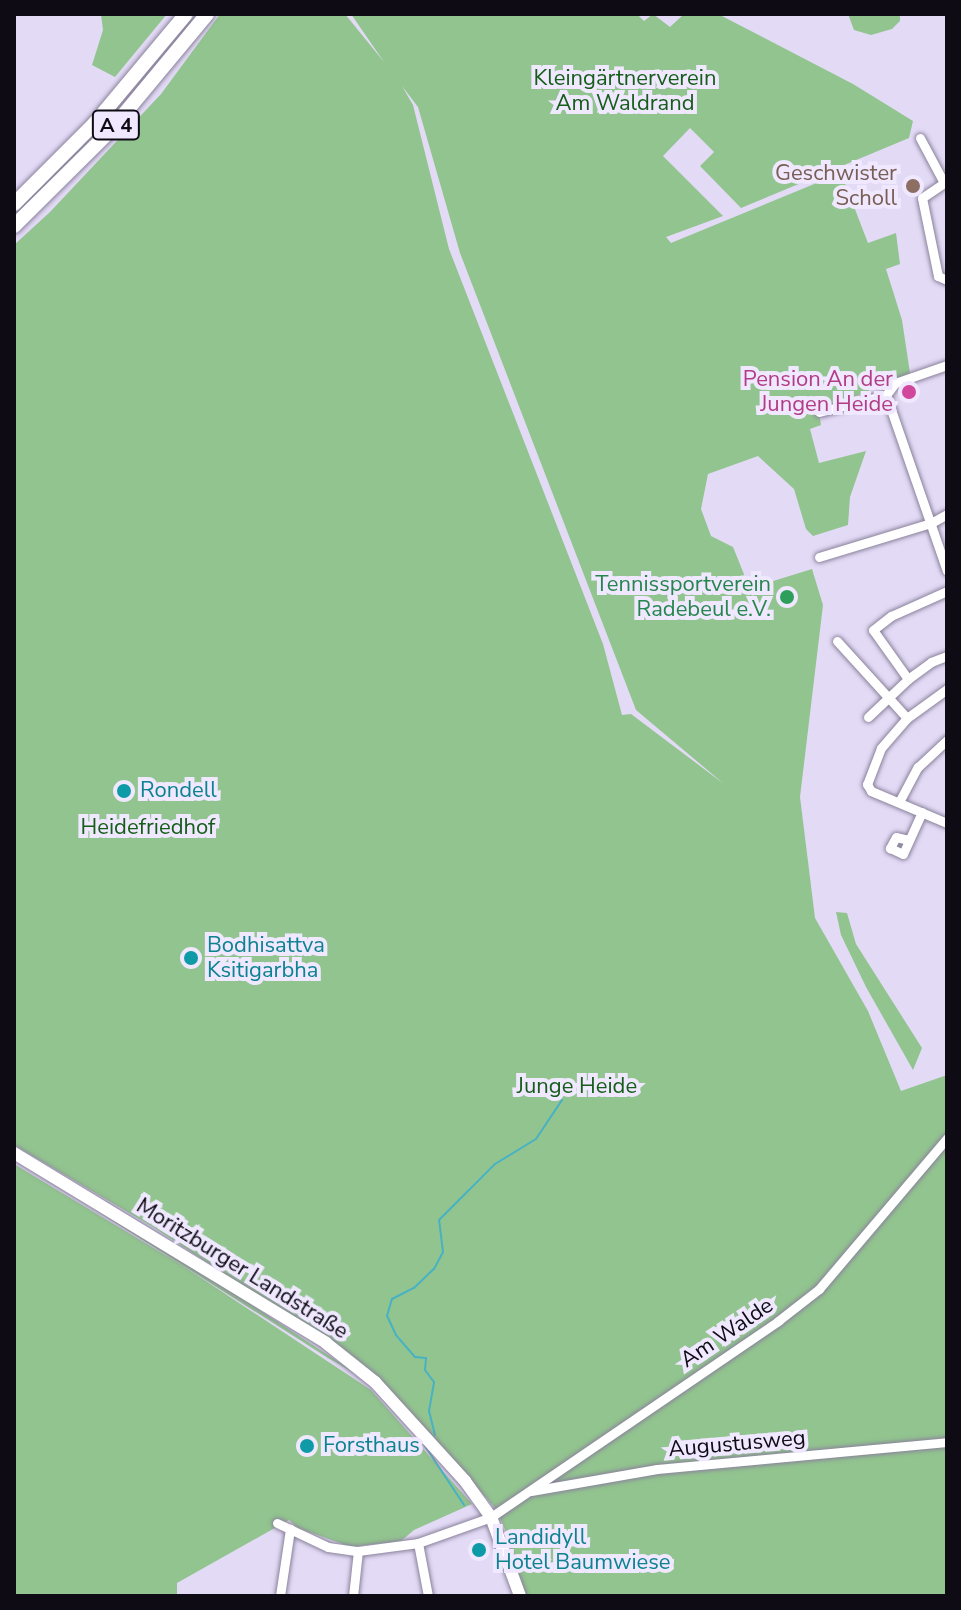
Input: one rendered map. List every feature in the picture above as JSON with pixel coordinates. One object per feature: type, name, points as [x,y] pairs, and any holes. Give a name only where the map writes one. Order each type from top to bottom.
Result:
[{"type":"highway","name":"A 4","points":[[14,204],[94,124],[186,14]]},
{"type":"highway","name":"A 4","points":[[14,226],[110,131],[207,14]]},
{"type":"main road","name":"Moritzburger Landstraße","points":[[14,1153],[326,1343],[375,1382],[417,1427],[491,1517],[520,1596]]},
{"type":"street","points":[[920,138],[946,182],[922,198],[942,278]]},
{"type":"street","points":[[819,412],[886,395],[895,383],[947,365]]},
{"type":"street","points":[[886,395],[947,571]]},
{"type":"street","points":[[819,557],[931,523],[947,514]]},
{"type":"street","points":[[908,679],[873,630],[891,616],[947,591]]},
{"type":"street","points":[[837,641],[907,718]]},
{"type":"street","points":[[868,717],[908,679],[931,662],[947,656]]},
{"type":"street","points":[[947,689],[907,718],[881,748],[869,788],[947,823]]},
{"type":"street","points":[[899,802],[918,767],[947,740]]},
{"type":"street","points":[[909,840],[922,812]]},
{"type":"street","name":"Am Walde","points":[[491,1517],[778,1321],[819,1289],[947,1138]]},
{"type":"street","name":"Augustusweg","points":[[531,1491],[657,1469],[947,1442]]},
{"type":"street","points":[[277,1523],[328,1547],[358,1551],[418,1543],[491,1517]]},
{"type":"street","points":[[280,1596],[290,1529]]},
{"type":"street","points":[[418,1543],[428,1596]]},
{"type":"street","points":[[353,1596],[358,1551]]},
{"type":"green space","points":[[101,14],[167,14],[115,77],[92,65],[103,30]]},
{"type":"green space","points":[[220,14],[345,14],[384,62],[351,14],[637,14],[644,21],[653,14],[670,27],[684,14],[718,14],[853,84],[913,121],[909,138],[741,208],[700,166],[714,152],[690,128],[663,156],[723,216],[666,237],[671,243],[841,173],[868,243],[896,233],[900,264],[886,269],[902,320],[910,373],[819,412],[821,425],[810,429],[819,463],[866,451],[850,497],[848,525],[813,536],[806,529],[794,489],[758,456],[708,474],[701,509],[711,536],[733,547],[756,604],[751,588],[812,569],[823,605],[800,797],[815,918],[868,1011],[901,1091],[947,1075],[947,1596],[525,1596],[507,1534],[496,1509],[408,1409],[376,1379],[285,1313],[153,1227],[14,1145],[14,245],[50,212],[161,94]],"holes":[[[402,86],[418,107],[460,253],[636,710],[724,784],[631,714],[622,715],[603,644],[449,249],[413,105]]]},
{"type":"green space","points":[[848,14],[900,14],[900,21],[892,29],[871,35],[854,30]]},
{"type":"green space","points":[[836,912],[847,913],[856,944],[922,1048],[913,1070],[866,987],[841,935]]},
{"type":"green space","points":[[14,1164],[180,1264],[371,1390],[472,1504],[414,1530],[401,1541],[351,1547],[298,1528],[289,1520],[177,1583],[177,1596],[14,1596]]},
{"type":"green space","points":[[47,1179],[183,1260],[366,1380],[328,1358]]},
{"type":"waterway","points":[[435,1435],[429,1411],[434,1382],[425,1370],[426,1358],[415,1357],[396,1335],[387,1316],[392,1299],[414,1288],[434,1269],[443,1252],[439,1220],[495,1164],[536,1139],[562,1100]]},
{"type":"waterway","points":[[425,1446],[464,1505]]},
{"type":"place","name":"Geschwister Scholl","points":[[913,186]]},
{"type":"place","name":"Pension An der Jungen Heide","points":[[909,392]]},
{"type":"place","name":"Tennissportverein Radebeul e.V.","points":[[787,597]]},
{"type":"place","name":"Rondell","points":[[124,791]]},
{"type":"place","name":"Bodhisattva Ksitigarbha","points":[[191,958]]},
{"type":"place","name":"Forsthaus","points":[[307,1446]]},
{"type":"place","name":"Landidyll Hotel Baumwiese","points":[[479,1550]]},
{"type":"park label","name":"Kleingärtnerverein Am Waldrand","points":[[625,90]]},
{"type":"park label","name":"Heidefriedhof","points":[[148,828]]},
{"type":"park label","name":"Junge Heide","points":[[577,1087]]}]
